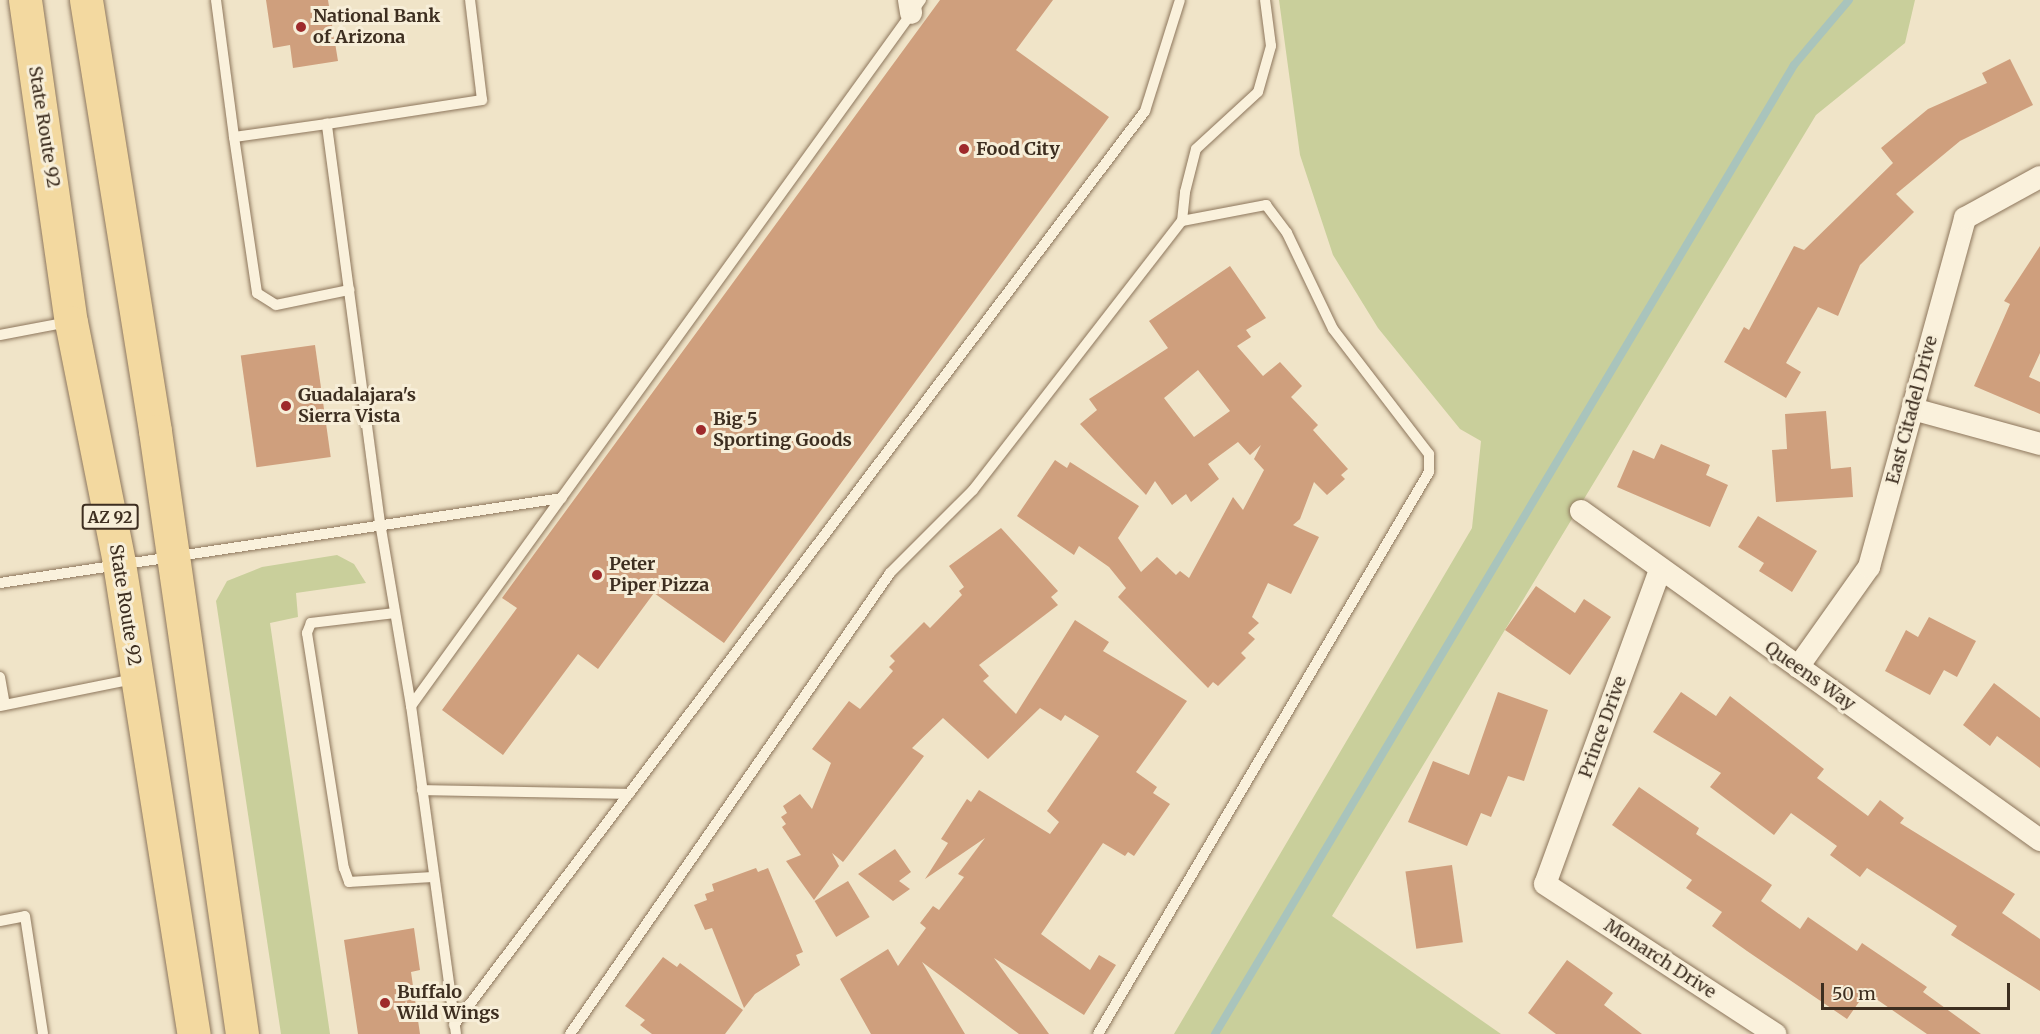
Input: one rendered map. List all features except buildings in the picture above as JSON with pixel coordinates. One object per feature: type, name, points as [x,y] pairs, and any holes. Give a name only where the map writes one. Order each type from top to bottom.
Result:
[{"type":"main road","name":"State Route 92","points":[[25,0],[71,322],[119,563],[194,1034]]},
{"type":"main road","name":"AZ 92","points":[[86,0],[172,555],[242,1034]]},
{"type":"street","name":"East Citadel Drive","points":[[1798,667],[1869,567],[1965,218],[2040,177]]},
{"type":"street","points":[[1913,409],[2040,444]]},
{"type":"street","name":"Queens Way","points":[[1581,511],[1660,570],[2040,840]]},
{"type":"street","name":"Prince Drive","points":[[1545,884],[1660,570]]},
{"type":"street","name":"Monarch Drive","points":[[1545,884],[1775,1034]]},
{"type":"lane","points":[[216,0],[257,293],[276,305],[349,290]]},
{"type":"lane","points":[[234,137],[482,100],[470,0]]},
{"type":"lane","points":[[455,1029],[629,794],[1145,111],[1180,0]]},
{"type":"lane","points":[[570,1034],[890,573],[973,490],[1182,221],[1185,192],[1196,149],[1258,92],[1271,46],[1265,0]]},
{"type":"lane","points":[[411,706],[914,4]]},
{"type":"lane","points":[[327,124],[380,523],[411,706],[432,877],[455,1029]]},
{"type":"lane","points":[[1098,1034],[1429,472],[1429,454],[1377,392],[1333,329],[1287,233],[1266,205],[1182,221]]},
{"type":"lane","points":[[0,335],[71,322]]},
{"type":"lane","points":[[0,583],[380,523],[562,498]]},
{"type":"lane","points":[[395,613],[311,623],[307,633],[344,868],[349,882],[432,877]]},
{"type":"lane","points":[[0,677],[2,706],[137,678]]},
{"type":"lane","points":[[422,790],[629,794]]},
{"type":"lane","points":[[0,921],[26,916],[43,1034]]},
{"type":"green space","points":[[1279,0],[1915,0],[1905,43],[1816,115],[1332,916],[1501,1034],[1174,1034],[1472,528],[1481,441],[1460,429],[1378,328],[1333,255],[1300,155]]},
{"type":"green space","points":[[337,555],[354,564],[366,583],[296,593],[298,617],[270,623],[330,1034],[281,1034],[216,601],[227,581],[262,567]]},
{"type":"waterway","points":[[1215,1034],[1794,65],[1849,0]]},
{"type":"place","name":"National Bank of Arizona","points":[[301,27]]},
{"type":"place","name":"Food City","points":[[964,149]]},
{"type":"place","name":"Guadalajara's Sierra Vista","points":[[286,406]]},
{"type":"place","name":"Big 5 Sporting Goods","points":[[701,430]]},
{"type":"place","name":"Peter Piper Pizza","points":[[597,575]]},
{"type":"place","name":"Buffalo Wild Wings","points":[[385,1003]]}]
